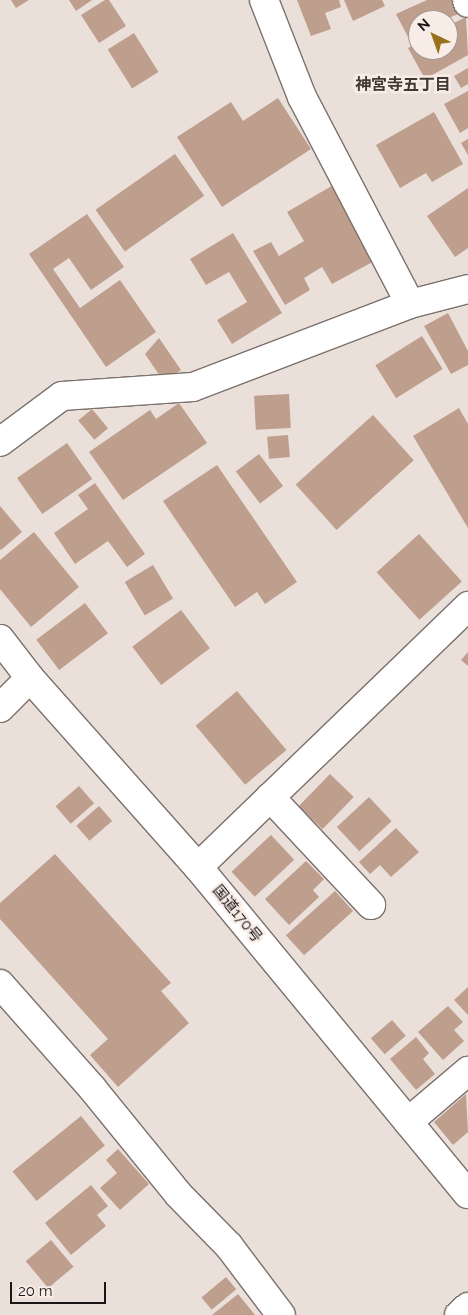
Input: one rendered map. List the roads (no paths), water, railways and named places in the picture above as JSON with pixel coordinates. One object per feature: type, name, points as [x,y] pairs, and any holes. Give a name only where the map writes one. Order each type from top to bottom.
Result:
[{"type":"main road","points":[[264,0],[302,97],[410,304]]},
{"type":"main road","points":[[0,442],[62,396],[193,387],[410,304],[468,289]]},
{"type":"main road","points":[[198,867],[468,606]]},
{"type":"main road","name":"国道170号","points":[[0,640],[30,678],[198,867],[468,1194]]},
{"type":"main road","points":[[0,708],[30,678]]},
{"type":"main road","points":[[270,797],[371,905]]},
{"type":"main road","points":[[0,984],[92,1088],[178,1194],[229,1246],[281,1315]]},
{"type":"main road","points":[[408,1122],[468,1071]]},
{"type":"main road","points":[[459,1315],[468,1307]]},
{"type":"district","name":"神宮寺五丁目","points":[[403,85]]}]
